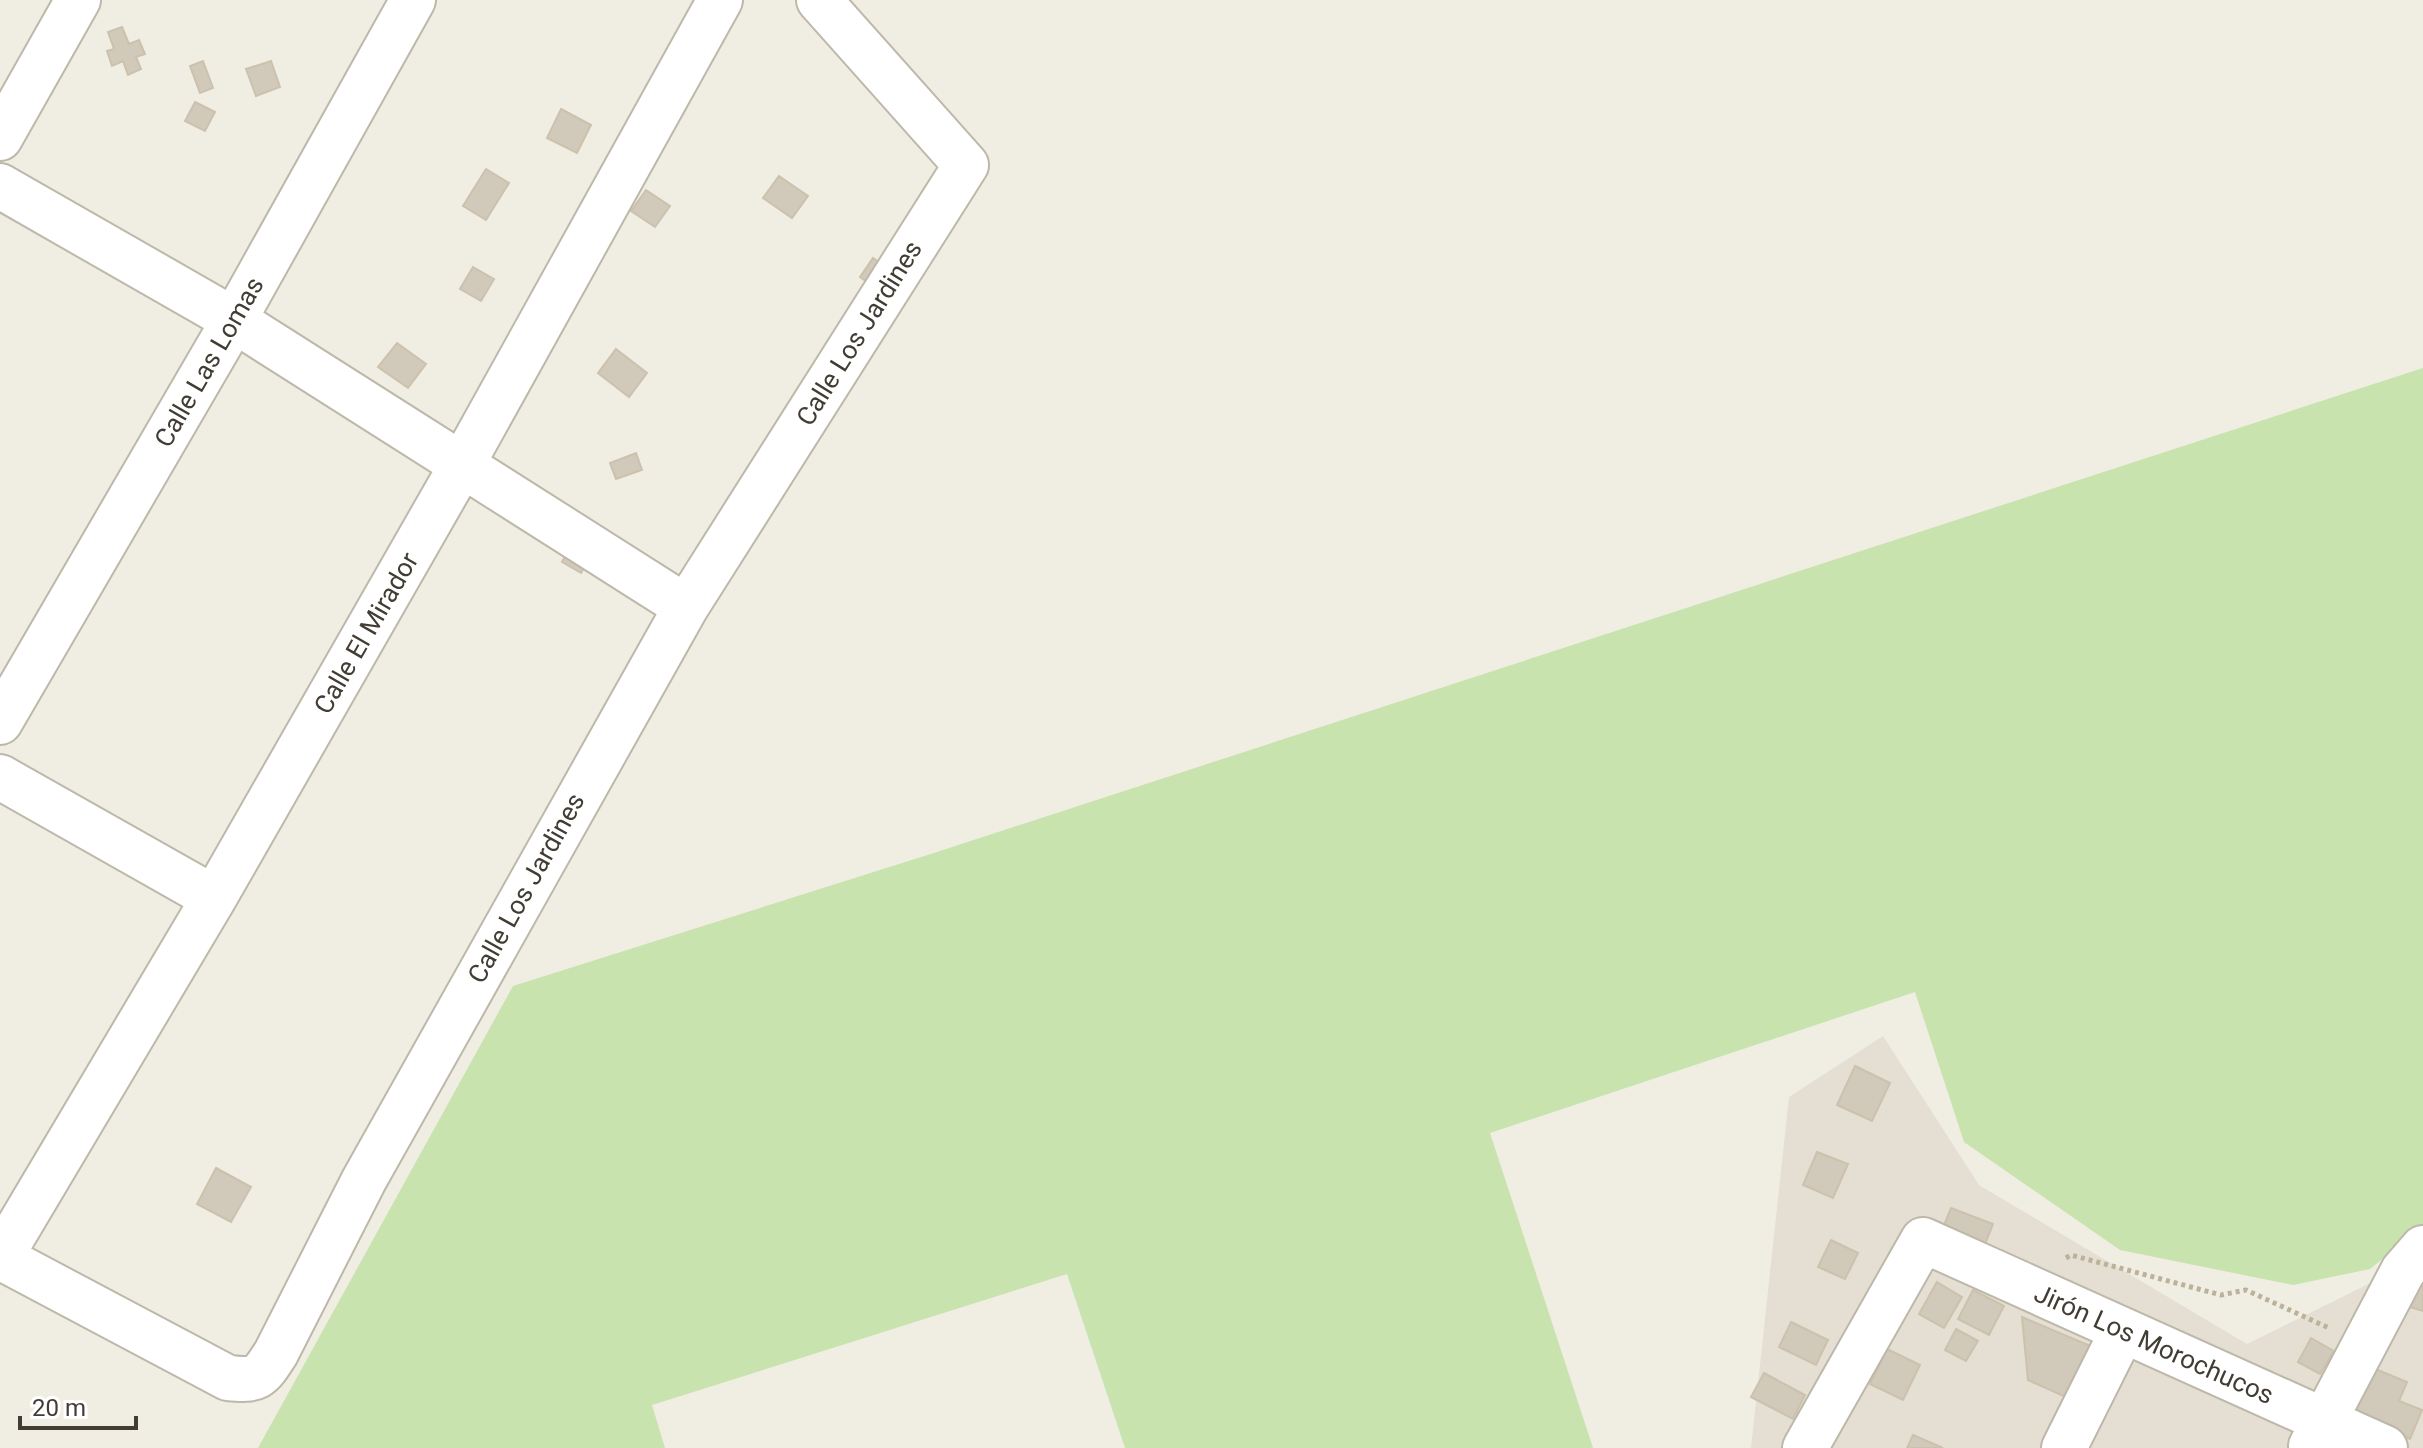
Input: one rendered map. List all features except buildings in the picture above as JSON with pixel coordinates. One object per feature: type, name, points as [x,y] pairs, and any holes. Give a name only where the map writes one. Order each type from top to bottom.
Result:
[{"type":"street","points":[[0,138],[78,0]]},
{"type":"street","name":"Calle Las Lomas","points":[[0,722],[234,320],[413,0]]},
{"type":"street","name":"Calle El Mirador","points":[[0,1258],[214,898],[463,463],[720,0]]},
{"type":"street","name":"Calle Los Jardines","points":[[0,1258],[228,1378],[248,1380],[262,1376],[414,1089],[686,607],[966,165],[819,0]]},
{"type":"street","points":[[0,186],[234,320],[686,607]]},
{"type":"street","points":[[0,777],[214,898]]},
{"type":"street","name":"Jirón Los Morochucos","points":[[1805,1448],[1923,1240],[2123,1330],[2317,1434],[2385,1448]]},
{"type":"street","points":[[2317,1434],[2403,1271],[2423,1248]]},
{"type":"street","points":[[2064,1448],[2123,1330]]},
{"type":"path","points":[[2020,1284],[2071,1255],[2221,1295],[2246,1290],[2341,1334]]},
{"type":"shaded area","points":[[1883,1036],[1979,1185],[2247,1344],[2423,1257],[2423,1448],[1751,1448],[1789,1097]]},
{"type":"green space","points":[[2423,368],[2423,1226],[2370,1269],[2293,1285],[2120,1250],[1964,1142],[1915,992],[1490,1133],[1593,1448],[1125,1448],[1067,1274],[652,1405],[665,1448],[258,1448],[513,986],[937,852]]}]
